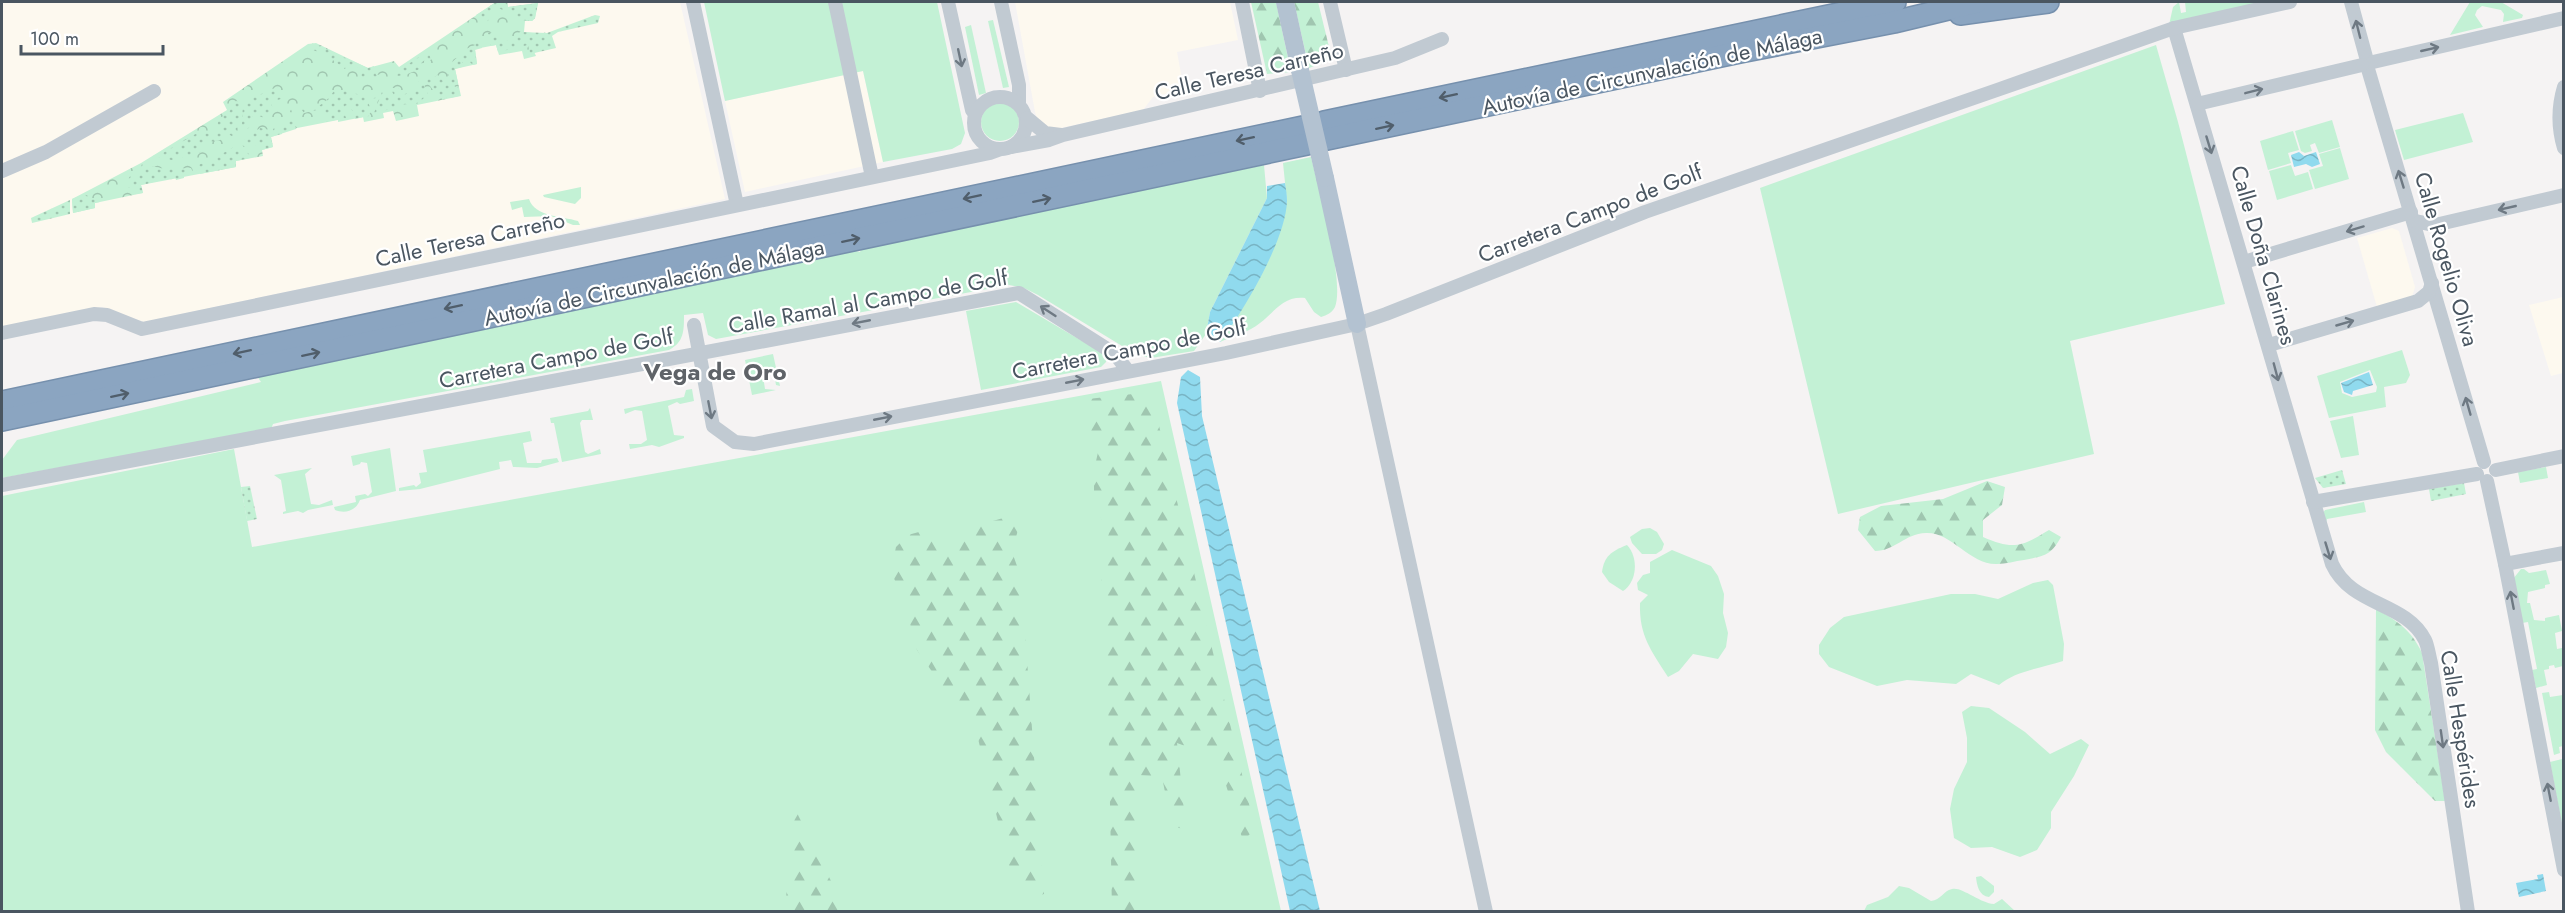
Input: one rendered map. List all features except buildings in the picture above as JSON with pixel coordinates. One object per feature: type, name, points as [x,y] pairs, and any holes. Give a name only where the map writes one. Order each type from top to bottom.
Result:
[{"type":"highway","name":"Autovía de Circunvalación de Málaga","points":[[2,420],[79,395],[1315,133],[1718,56],[1895,12],[1977,2]]},
{"type":"highway","points":[[1895,12],[1920,22],[2048,2]]},
{"type":"highway","points":[[2,391],[59,382],[79,395],[52,417],[2,433]]},
{"type":"highway","name":"Autovía de Circunvalación de Málaga","points":[[2,402],[79,395]]},
{"type":"main road","points":[[1285,2],[1357,324]]},
{"type":"street","points":[[693,2],[736,205]]},
{"type":"street","points":[[835,2],[872,177]]},
{"type":"street","points":[[948,2],[972,110],[975,114],[976,132],[986,145],[1006,148],[1024,135],[1027,118]]},
{"type":"street","points":[[1001,2],[1019,85],[1019,104],[1027,118],[1045,134],[1063,135]]},
{"type":"street","points":[[1242,2],[1260,91]]},
{"type":"street","points":[[1330,2],[1346,70]]},
{"type":"street","name":"Carretera Campo de Golf","points":[[2,485],[698,352],[713,426],[735,442],[754,444],[1226,353],[1357,324],[1645,212],[2174,28],[2289,2]]},
{"type":"street","name":"Calle Rogelio Oliva","points":[[2351,2],[2486,472],[2564,870]]},
{"type":"street","points":[[2197,104],[2564,18]]},
{"type":"street","name":"Calle Doña Clarines","points":[[2174,28],[2269,345],[2312,498]]},
{"type":"street","name":"Calle Teresa Carreño","points":[[2,333],[94,314],[107,315],[142,329],[1049,140],[1395,58],[1442,39]]},
{"type":"street","points":[[2564,87],[2560,110],[2560,134],[2564,148]]},
{"type":"street","points":[[2,171],[46,152],[154,91]]},
{"type":"street","points":[[975,114],[986,100],[994,97],[1003,96],[1019,104]]},
{"type":"street","name":"Calle Teresa Carreño","points":[[948,161],[963,153],[971,144],[976,132]]},
{"type":"street","points":[[2244,262],[2413,217],[2435,225],[2564,195]]},
{"type":"street","points":[[2269,345],[2418,301],[2429,292],[2433,283]]},
{"type":"street","name":"Calle Ramal al Campo de Golf","points":[[698,352],[1018,293],[1115,354],[1128,371]]},
{"type":"street","points":[[1357,324],[1486,912]]},
{"type":"street","points":[[694,325],[698,352]]},
{"type":"street","points":[[2312,498],[2486,472],[2564,456]]},
{"type":"street","name":"Calle Hespérides","points":[[2312,498],[2332,564],[2342,581],[2361,596],[2404,616],[2425,639],[2431,663],[2468,912]]},
{"type":"street","points":[[2505,564],[2564,553]]},
{"type":"shaded area","points":[[2,2],[680,2],[725,199],[144,322],[102,307],[2,327]]},
{"type":"shaded area","points":[[1015,2],[1230,2],[1238,40],[1177,52],[1184,90],[1153,97],[1143,110],[1056,129],[1045,127],[1038,121],[1035,112]]},
{"type":"shaded area","points":[[863,71],[883,162],[745,192],[725,101]]},
{"type":"shaded area","points":[[2392,228],[2399,231],[2415,287],[2412,297],[2377,307],[2357,238]]},
{"type":"shaded area","points":[[2563,297],[2563,373],[2551,376],[2529,305]]},
{"type":"green space","points":[[496,2],[507,2],[508,7],[538,3],[535,18],[532,21],[525,21],[524,32],[541,34],[546,32],[530,43],[536,56],[524,59],[522,51],[499,55],[496,45],[475,49],[477,64],[455,69],[461,96],[417,105],[419,116],[396,121],[393,111],[383,113],[384,118],[364,122],[363,117],[282,131],[282,134],[271,137],[273,147],[262,150],[263,156],[236,161],[236,167],[141,185],[143,193],[95,203],[95,208],[73,213],[72,199],[141,163],[227,110],[223,102],[308,44],[316,43],[368,68],[394,61],[399,67]]},
{"type":"green space","points":[[496,2],[507,2],[508,7],[538,3],[535,18],[532,21],[520,20],[499,8],[491,11],[488,21],[482,23],[476,15]]},
{"type":"green space","points":[[704,2],[937,2],[965,133],[961,144],[952,149],[883,162],[863,71],[725,101]]},
{"type":"green space","points":[[1251,2],[1276,2],[1291,72],[1267,74]]},
{"type":"green space","points":[[1294,2],[1318,2],[1332,59],[1309,68]]},
{"type":"green space","points":[[2179,2],[2181,13],[2186,12],[2185,2],[2264,2],[2169,25],[2173,7]]},
{"type":"green space","points":[[2470,2],[2501,2],[2523,15],[2522,18],[2503,22],[2504,14],[2501,10],[2482,6],[2475,15],[2483,27],[2450,35]]},
{"type":"green space","points":[[595,15],[600,16],[598,23],[558,32],[552,36],[556,48],[530,54],[528,45],[498,52],[496,45],[491,46],[488,33],[494,32],[506,41],[511,40],[520,32],[547,33]]},
{"type":"green space","points":[[993,20],[1009,87],[1003,88],[988,21]]},
{"type":"green space","points":[[971,25],[986,93],[979,95],[965,27]]},
{"type":"green space","points":[[480,36],[482,48],[475,50],[477,64],[473,65],[467,59],[462,63],[462,67],[455,69],[458,83],[454,84],[455,87],[458,86],[459,96],[450,98],[449,96],[442,100],[441,95],[438,96],[436,89],[433,90],[424,78],[430,74],[434,77],[438,75],[443,81],[448,81],[447,67],[466,49],[475,45],[476,38]]},
{"type":"green space","points":[[312,43],[368,68],[374,66],[376,75],[384,74],[384,78],[361,77],[362,68],[347,65],[345,69],[326,55],[313,50]]},
{"type":"green space","points":[[2156,45],[2225,304],[2070,341],[2094,454],[1838,514],[1760,188]]},
{"type":"green space","points":[[425,53],[429,53],[431,60],[423,61],[420,69],[405,75],[389,77],[389,73],[398,71]]},
{"type":"green space","points":[[422,79],[428,94],[420,102],[374,113],[382,92],[391,100],[394,95],[390,88],[398,88],[404,95],[408,92],[413,97]]},
{"type":"green space","points":[[277,87],[284,98],[271,102],[274,113],[264,118],[253,116],[251,126],[237,137],[242,124],[243,102]]},
{"type":"green space","points":[[376,89],[379,89],[376,98],[368,102],[371,110],[369,116],[355,119],[354,112],[346,105],[343,109],[346,118],[325,122],[321,109],[304,113],[300,107],[311,108],[320,105],[334,91],[346,90],[365,97],[372,95]]},
{"type":"green space","points":[[236,101],[240,102],[240,123],[233,137],[217,126],[219,119],[230,111]]},
{"type":"green space","points":[[1000,103],[1007,104],[1013,109],[1018,115],[1018,129],[1013,135],[1007,140],[1000,141],[993,140],[987,135],[982,129],[981,122],[982,115],[987,109],[993,104]]},
{"type":"green space","points":[[291,109],[296,129],[271,137],[273,147],[262,150],[254,144],[244,147],[239,143],[260,128],[270,130],[271,134],[274,134],[273,129],[287,121]]},
{"type":"green space","points":[[2463,113],[2473,142],[2404,160],[2395,130]]},
{"type":"green space","points":[[2332,120],[2340,147],[2319,153],[2315,143],[2310,145],[2312,151],[2305,153],[2301,151],[2295,131]]},
{"type":"green space","points":[[216,129],[225,135],[220,140],[205,143],[199,154],[185,156],[176,161],[153,156],[161,154],[199,132],[212,134]]},
{"type":"green space","points":[[2293,131],[2299,150],[2288,153],[2291,163],[2268,170],[2260,141]]},
{"type":"green space","points":[[237,145],[249,154],[250,158],[236,161],[236,167],[200,174],[200,171],[197,171],[196,166]]},
{"type":"green space","points":[[2340,148],[2349,179],[2315,189],[2309,170],[2323,166],[2319,154]]},
{"type":"green space","points":[[1311,157],[1334,256],[1337,295],[1335,307],[1321,317],[1314,312],[1305,298],[1291,299],[1280,305],[1256,326],[1220,342],[1259,279],[1287,202],[1283,163]]},
{"type":"green space","points":[[142,164],[165,169],[191,168],[193,172],[184,174],[184,178],[176,180],[175,177],[141,185],[143,193],[136,194],[134,187],[127,188],[126,182],[131,175],[138,175]]},
{"type":"green space","points":[[1264,165],[1267,198],[1210,312],[1206,334],[1194,351],[1151,358],[1137,355],[1038,295],[1024,288],[1009,285],[716,339],[708,335],[703,313],[684,315],[682,336],[678,343],[669,350],[285,421],[273,424],[271,429],[2,478],[2,460],[17,440],[261,382],[257,376],[852,250],[860,252],[862,247]]},
{"type":"green space","points":[[2291,165],[2295,176],[2308,172],[2313,189],[2277,200],[2269,171]]},
{"type":"green space","points":[[581,187],[581,198],[575,204],[543,195]]},
{"type":"green space","points":[[84,194],[100,202],[95,203],[95,208],[73,213],[72,199]]},
{"type":"green space","points":[[529,199],[532,205],[543,213],[578,221],[580,225],[573,225],[551,216],[524,217],[522,207],[512,210],[510,202]]},
{"type":"green space","points":[[70,200],[70,214],[32,223],[31,218]]},
{"type":"green space","points":[[1016,302],[1104,354],[1107,358],[1106,362],[1101,367],[981,390],[966,311]]},
{"type":"green space","points":[[2402,350],[2410,375],[2406,383],[2384,387],[2386,407],[2329,418],[2317,376]],"holes":[[[2370,370],[2377,387],[2376,392],[2352,397],[2342,393],[2340,382]]]},
{"type":"green space","points":[[773,354],[780,386],[776,385],[773,368],[762,370],[765,389],[776,390],[752,395],[745,360]]},
{"type":"green space","points":[[1161,381],[1281,911],[2,912],[2,496],[234,449],[252,547]]},
{"type":"green space","points":[[692,389],[694,401],[680,404],[677,402],[668,406],[674,435],[684,436],[684,438],[659,447],[652,445],[630,449],[629,444],[641,444],[647,440],[642,411],[635,410],[625,414],[624,409],[684,397],[686,390]]},
{"type":"green space","points":[[1151,392],[1255,829],[1243,841],[1219,762],[1210,755],[1177,743],[1186,829],[1172,827],[1162,777],[1138,775],[1138,911],[1112,911],[1107,645],[1100,562],[1109,533],[1094,505],[1094,470],[1099,448],[1088,427],[1088,399]]},
{"type":"green space","points":[[590,408],[593,420],[582,420],[580,423],[585,452],[588,454],[600,449],[601,454],[562,462],[554,423],[551,423],[550,418],[588,411]]},
{"type":"green space","points":[[2353,416],[2359,455],[2341,458],[2330,421]]},
{"type":"green space","points":[[530,431],[532,441],[523,443],[527,463],[541,463],[542,460],[557,458],[559,462],[537,468],[513,467],[511,460],[499,462],[500,469],[420,489],[399,491],[399,488],[414,485],[416,487],[421,483],[419,473],[427,472],[423,450]]},
{"type":"green space","points":[[390,448],[396,491],[360,500],[350,511],[335,510],[334,507],[356,502],[355,496],[365,494],[368,496],[372,492],[367,463],[361,462],[353,466],[351,456]]},
{"type":"green space","points":[[2546,467],[2548,478],[2520,483],[2518,472]]},
{"type":"green space","points":[[312,468],[305,474],[311,504],[319,505],[332,500],[333,505],[303,513],[298,511],[283,514],[286,511],[281,480],[274,475]]},
{"type":"green space","points":[[2342,470],[2346,484],[2323,488],[2315,478]]},
{"type":"green space","points":[[1987,481],[2005,487],[2002,505],[1983,520],[1983,537],[2002,544],[2017,545],[2049,530],[2061,537],[2054,548],[2042,556],[2000,564],[1987,563],[1944,538],[1926,533],[1912,536],[1888,548],[1875,551],[1858,530],[1860,517],[1881,506],[1943,499]]},
{"type":"green space","points":[[2464,483],[2466,494],[2431,501],[2429,489]]},
{"type":"green space","points":[[250,486],[257,519],[247,521],[241,487]]},
{"type":"green space","points":[[2364,502],[2366,512],[2327,519],[2326,523],[2323,513],[2325,510]]},
{"type":"green space","points":[[1014,515],[1019,526],[1012,552],[1021,577],[1044,894],[1030,898],[1021,890],[1008,863],[974,722],[942,686],[917,650],[908,616],[891,570],[896,547],[908,535],[926,530],[948,544],[968,535],[982,524]]},
{"type":"green space","points":[[1650,528],[1657,532],[1664,544],[1662,550],[1656,554],[1642,554],[1632,543],[1630,537],[1642,529]]},
{"type":"green space","points":[[1627,545],[1633,556],[1635,570],[1631,582],[1623,591],[1609,582],[1602,572],[1610,555]]},
{"type":"green space","points":[[1672,550],[1711,566],[1718,576],[1724,594],[1723,613],[1728,633],[1726,647],[1718,659],[1693,654],[1679,671],[1668,677],[1644,634],[1640,603],[1648,595],[1638,590],[1637,583],[1643,575],[1650,573],[1650,562]]},
{"type":"green space","points":[[2521,569],[2529,573],[2546,570],[2550,584],[2545,585],[2545,588],[2528,592],[2527,603],[2530,603],[2534,620],[2545,621],[2545,618],[2559,615],[2562,631],[2555,633],[2557,649],[2562,648],[2563,666],[2555,668],[2554,665],[2549,666],[2549,669],[2544,670],[2547,685],[2536,688],[2532,670],[2537,669],[2528,622],[2522,623],[2513,579]]},
{"type":"green space","points":[[2048,580],[2053,585],[2064,644],[2063,661],[2021,673],[1999,685],[1971,674],[1956,684],[1907,680],[1877,686],[1829,667],[1819,654],[1819,645],[1830,628],[1844,617],[1951,594],[1975,594],[1998,599],[2033,583]]},
{"type":"green space","points":[[2376,609],[2403,627],[2422,653],[2445,801],[2435,801],[2386,752],[2375,730]]},
{"type":"green space","points":[[2549,692],[2550,697],[2563,695],[2563,746],[2559,747],[2560,753],[2554,755],[2542,693]]},
{"type":"green space","points":[[1971,706],[1989,708],[2025,732],[2050,754],[2081,739],[2089,745],[2074,776],[2051,812],[2051,828],[2037,850],[2020,857],[1992,847],[1971,848],[1954,838],[1950,809],[1954,789],[1967,762],[1967,738],[1962,712]]},
{"type":"green space","points":[[2562,759],[2564,768],[2563,830],[2550,762]]},
{"type":"green space","points":[[797,813],[846,911],[784,911],[793,847],[786,824]]},
{"type":"green space","points":[[1981,876],[1994,886],[1994,892],[1989,897],[1983,895],[1978,887],[1976,877]]},
{"type":"green space","points":[[1899,886],[1909,888],[1931,901],[1949,890],[1956,889],[1989,903],[1994,904],[2002,899],[2015,911],[1864,911],[1867,905],[1888,897]]},
{"type":"water","points":[[2299,152],[2304,156],[2316,152],[2320,164],[2312,167],[2306,164],[2294,167],[2291,155]]},
{"type":"water","points":[[1285,183],[1287,201],[1285,217],[1271,255],[1240,313],[1220,342],[1206,334],[1210,312],[1267,198],[1267,186]]},
{"type":"water","points":[[1188,370],[1200,377],[1202,416],[1320,911],[1290,911],[1177,403],[1181,377]]},
{"type":"water","points":[[2369,372],[2373,385],[2353,391],[2352,395],[2344,392],[2341,383]]},
{"type":"water","points":[[2543,874],[2546,891],[2519,897],[2516,883],[2538,879],[2537,875]]},
{"type":"district","name":"Vega de Oro","points":[[715,371]]}]
